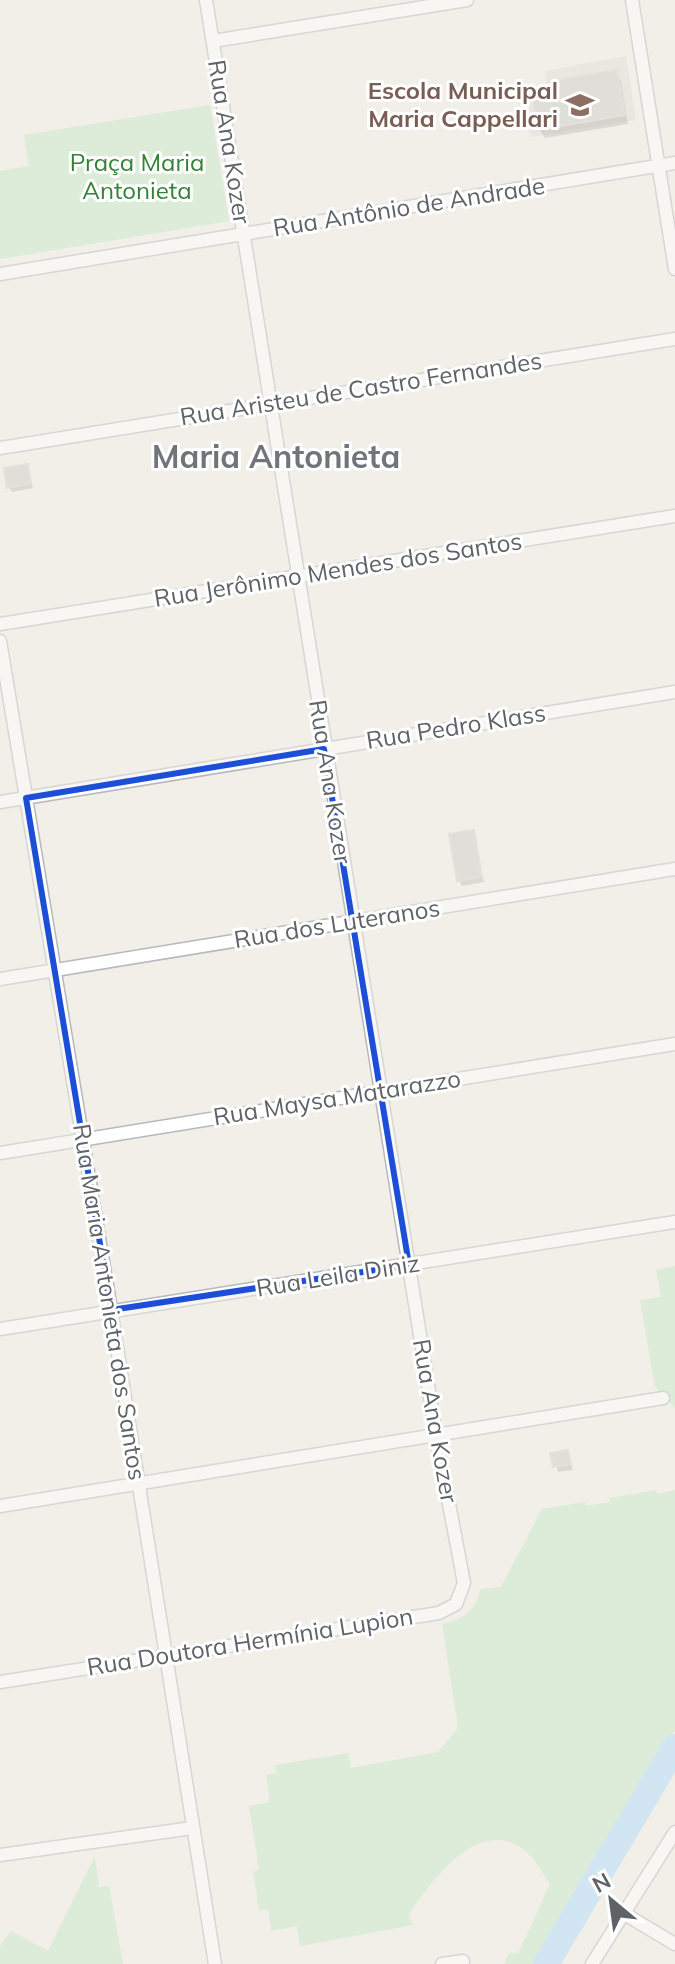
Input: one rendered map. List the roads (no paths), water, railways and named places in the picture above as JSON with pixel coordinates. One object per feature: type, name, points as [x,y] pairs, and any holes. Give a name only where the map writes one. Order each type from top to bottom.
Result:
[{"type":"street","name":"Rua Ana Kozer","points":[[206,0],[324,749],[436,1435],[461,1563]]},
{"type":"street","points":[[213,41],[467,0]]},
{"type":"street","points":[[632,0],[675,269]]},
{"type":"street","name":"Rua Antônio de Andrade","points":[[0,274],[675,163]]},
{"type":"street","name":"Rua Aristeu de Castro Fernandes","points":[[0,448],[675,339]]},
{"type":"street","name":"Rua Jerônimo Mendes dos Santos","points":[[0,624],[675,516]]},
{"type":"street","name":"Rua Maria Antonieta dos Santos","points":[[0,641],[215,1964]]},
{"type":"street","name":"Rua Pedro Klass","points":[[0,802],[675,692]]},
{"type":"street","name":"Rua dos Luteranos","points":[[0,979],[675,869]]},
{"type":"street","name":"Rua Maysa Matarazzo","points":[[0,1153],[675,1044]]},
{"type":"street","name":"Rua Leila Diniz","points":[[0,1329],[675,1222]]},
{"type":"street","points":[[0,1506],[663,1398]]},
{"type":"street","name":"Rua Doutora Hermínia Lupion","points":[[0,1682],[445,1611],[456,1604],[463,1588],[461,1563]]},
{"type":"street","points":[[0,1855],[192,1828]]},
{"type":"street","points":[[592,1964],[675,1832]]},
{"type":"street","points":[[623,1913],[675,1944]]},
{"type":"street","points":[[442,1964],[463,1961]]},
{"type":"waterway","points":[[546,1964],[675,1747]]},
{"type":"place","name":"Escola Municipal Maria Cappellari","points":[[580,105]]},
{"type":"district","name":"Maria Antonieta","points":[[276,457]]},
{"type":"park label","name":"Praça Maria Antonieta","points":[[137,177]]}]
